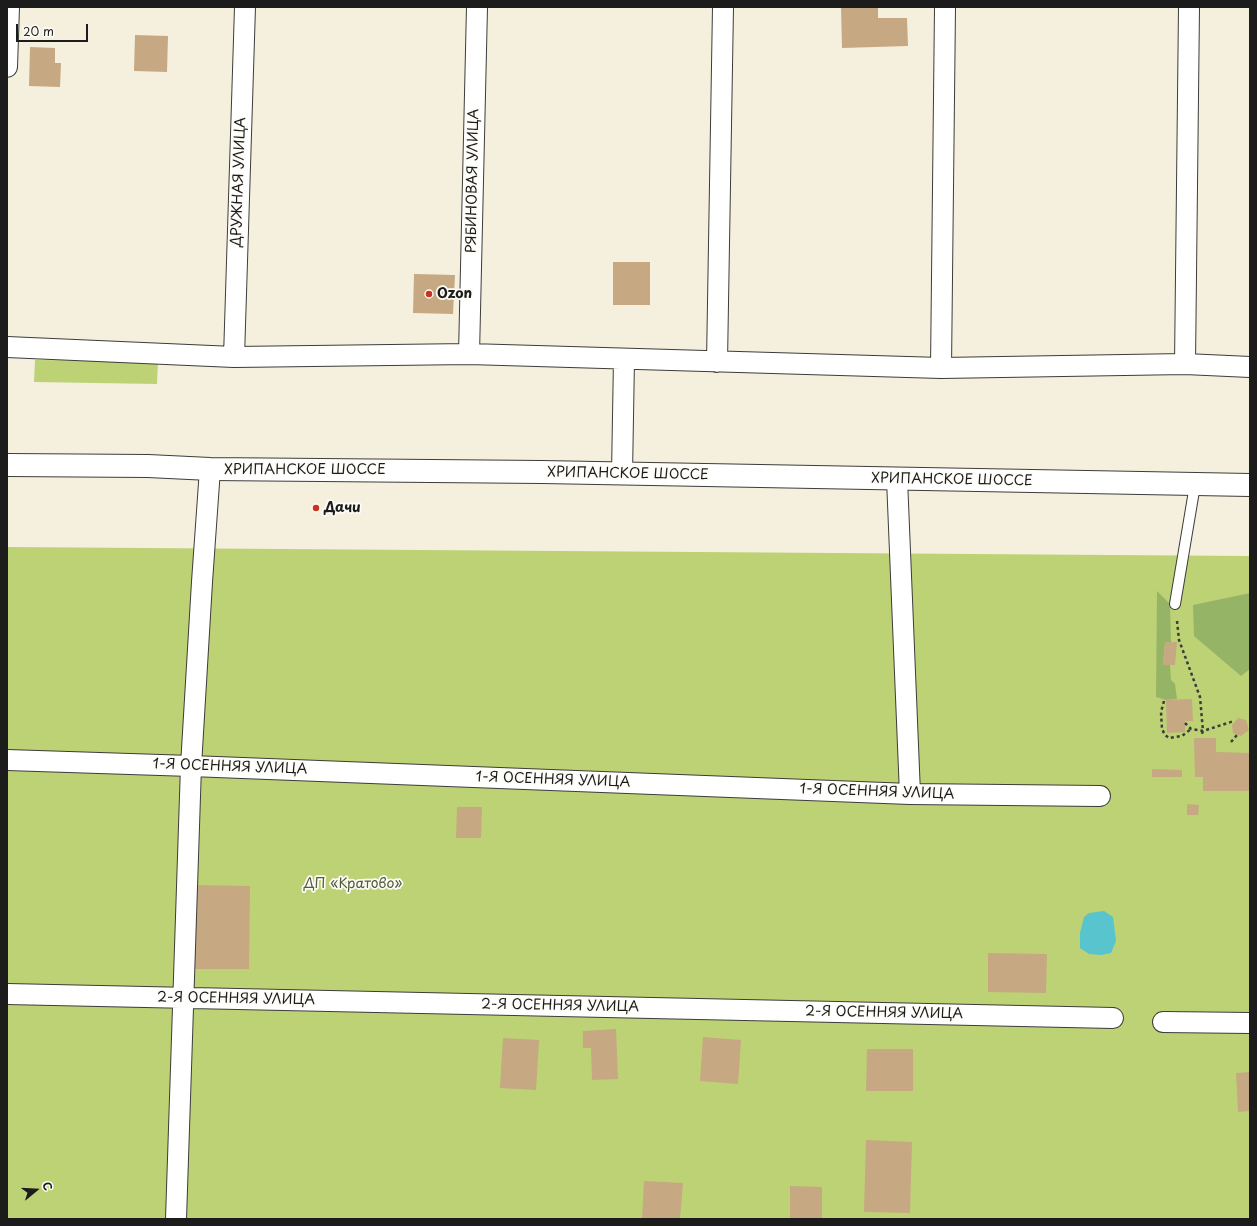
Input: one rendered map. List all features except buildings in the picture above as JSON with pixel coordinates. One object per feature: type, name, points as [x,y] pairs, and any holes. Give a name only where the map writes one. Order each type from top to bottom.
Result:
[{"type":"main road","name":"ХРИПАНСКОЕ ШОССЕ","points":[[7,465],[148,466],[210,469],[526,472],[1250,485]]},
{"type":"street","points":[[7,67],[9,7]]},
{"type":"street","name":"ДРУЖНАЯ УЛИЦА","points":[[234,357],[245,7]]},
{"type":"street","name":"РЯБИНОВАЯ УЛИЦА","points":[[469,354],[477,7]]},
{"type":"street","points":[[718,362],[723,7]]},
{"type":"street","points":[[941,368],[945,7]]},
{"type":"street","points":[[1185,364],[1188,7]]},
{"type":"street","points":[[7,347],[234,357],[469,354],[941,368],[1185,364],[1250,366]]},
{"type":"street","points":[[622,474],[624,359]]},
{"type":"street","points":[[176,1219],[182,998],[191,766],[210,469]]},
{"type":"street","points":[[897,479],[910,794]]},
{"type":"street","name":"1-Я ОСЕННЯЯ УЛИЦА","points":[[7,760],[910,794],[1100,796]]},
{"type":"street","name":"2-Я ОСЕННЯЯ УЛИЦА","points":[[7,994],[1113,1018]]},
{"type":"street","points":[[1163,1022],[1250,1024]]},
{"type":"lane","points":[[1175,604],[1195,484]]},
{"type":"path","points":[[1175,604],[1179,640],[1200,697],[1203,731],[1202,736]]},
{"type":"path","points":[[1164,701],[1161,712],[1162,729],[1165,735],[1169,738],[1182,736],[1191,729]]},
{"type":"path","points":[[1185,723],[1191,729],[1203,731],[1234,722]]},
{"type":"path","points":[[1231,742],[1237,735]]},
{"type":"green space","points":[[35,360],[158,361],[157,384],[34,382]]},
{"type":"green space","name":"ДП «Кратово»","points":[[7,547],[1250,556],[1250,1219],[7,1219]]},
{"type":"green space","points":[[1157,591],[1170,604],[1171,642],[1165,642],[1163,665],[1170,665],[1171,680],[1175,684],[1177,699],[1166,700],[1156,697]]},
{"type":"green space","points":[[1250,593],[1250,669],[1241,676],[1194,636],[1193,605]]},
{"type":"water","points":[[1104,911],[1113,917],[1116,941],[1111,953],[1101,955],[1089,954],[1080,948],[1080,933],[1084,917],[1089,913]]},
{"type":"place","name":"Ozon","points":[[429,294]]},
{"type":"place","name":"Дачи","points":[[316,508]]}]
